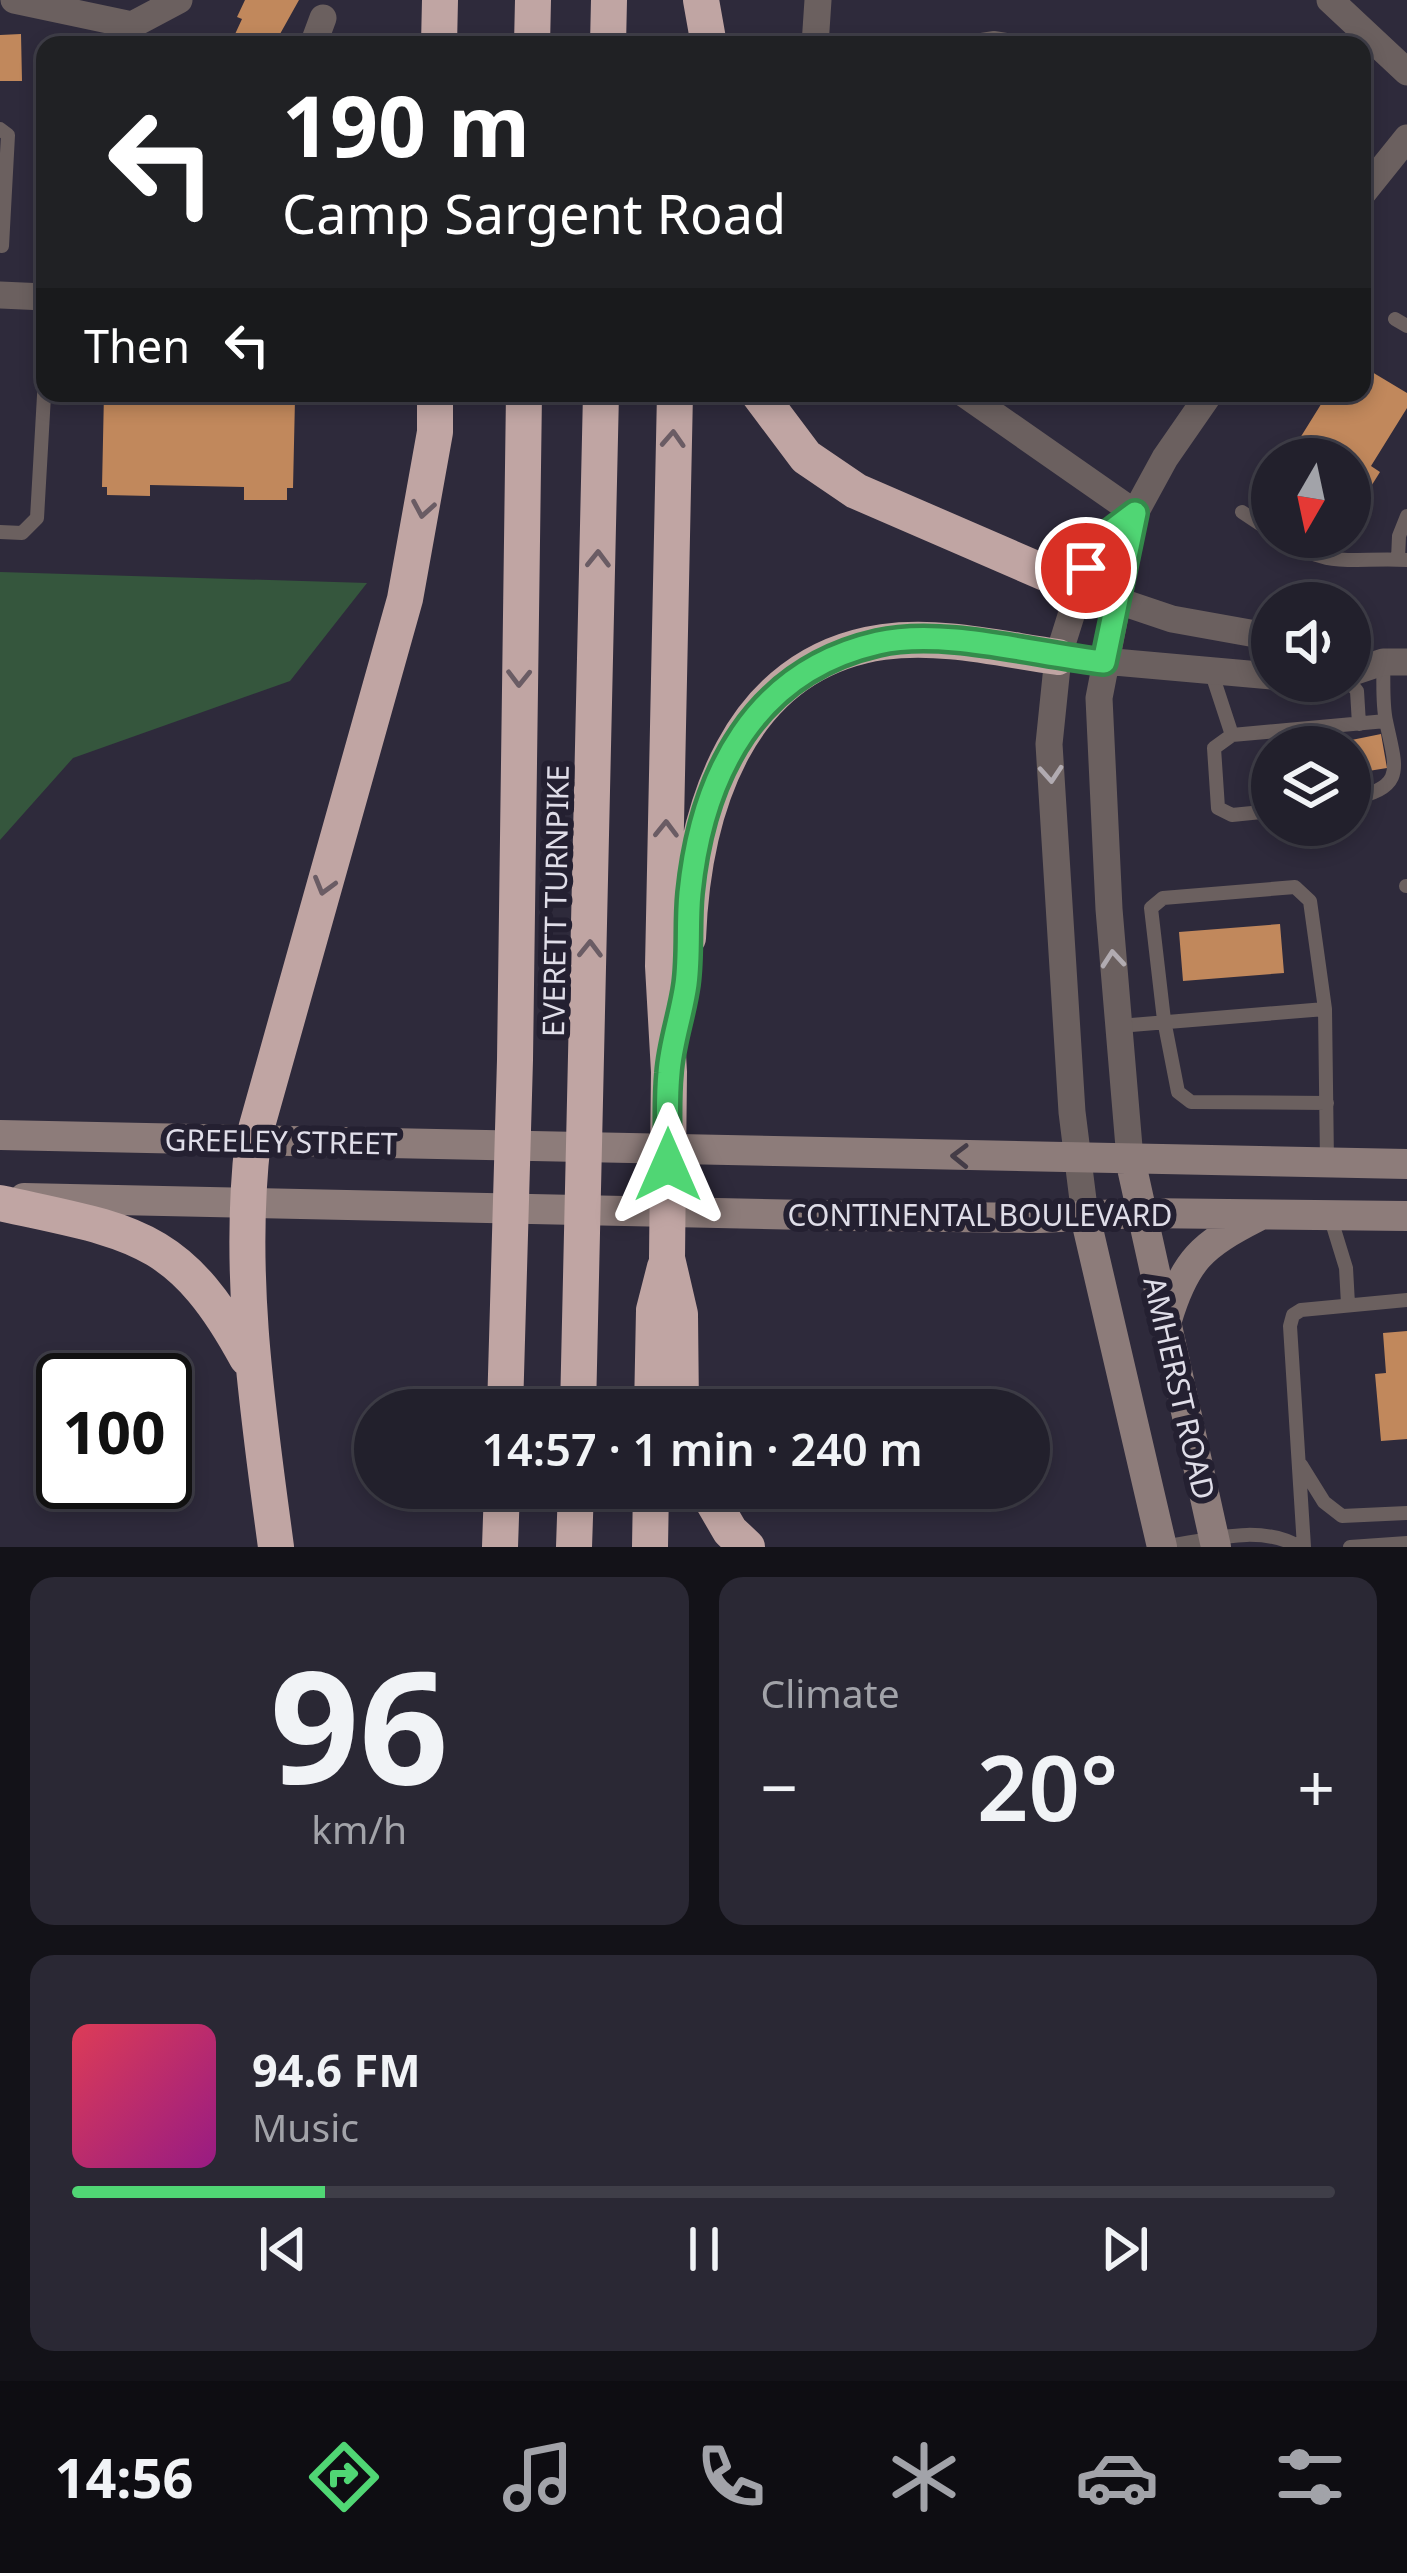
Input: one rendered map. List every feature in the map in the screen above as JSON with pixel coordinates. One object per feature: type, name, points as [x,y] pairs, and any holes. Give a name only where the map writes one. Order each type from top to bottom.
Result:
[{"type":"highway","points":[[439,36],[440,0]]},
{"type":"highway","points":[[532,36],[533,0]]},
{"type":"highway","points":[[608,36],[609,0]]},
{"type":"highway","points":[[692,36],[697,0]]},
{"type":"highway","points":[[697,0],[707,36]]},
{"type":"highway","points":[[276,1547],[251,1366],[246,1201],[253,1140],[405,599],[426,494],[435,402]]},
{"type":"highway","name":"EVERETT TURNPIKE","points":[[506,1389],[524,402]]},
{"type":"highway","name":"EVERETT TURNPIKE","points":[[579,1389],[602,402]]},
{"type":"highway","points":[[675,402],[662,966],[669,1072],[668,1258],[680,1313],[681,1389]]},
{"type":"highway","points":[[765,402],[806,457],[856,490],[1079,588]]},
{"type":"highway","points":[[669,1072],[686,983],[690,890],[706,816],[729,752],[771,696],[798,674],[829,658],[881,642],[933,640],[1058,657]]},
{"type":"highway","points":[[0,1200],[118,1229],[148,1243],[200,1284],[251,1366]]},
{"type":"highway","points":[[652,1389],[654,1310],[668,1258]]},
{"type":"highway","points":[[500,1547],[501,1509]]},
{"type":"highway","points":[[574,1547],[575,1509]]},
{"type":"highway","points":[[650,1509],[650,1547]]},
{"type":"highway","points":[[717,1509],[730,1532],[747,1547]]},
{"type":"main road","name":"GREELEY STREET","points":[[0,1135],[562,1148]]},
{"type":"main road","name":"CONTINENTAL BOULEVARD","points":[[562,1148],[1407,1164]]},
{"type":"main road","name":"AMHERST ROAD","points":[[1130,1159],[1215,1544]]},
{"type":"main road","name":"GREELEY STREET","points":[[0,1200],[553,1209]]},
{"type":"main road","name":"CONTINENTAL BOULEVARD","points":[[553,1209],[1407,1216]]},
{"type":"main road","points":[[1165,1325],[1176,1289],[1200,1250],[1260,1215]]},
{"type":"main road","name":"AMHERST ROAD","points":[[1085,1216],[1162,1547]]},
{"type":"street","points":[[27,1],[132,35],[179,0]]},
{"type":"street","points":[[816,36],[818,0]]},
{"type":"street","points":[[1330,0],[1368,36]]},
{"type":"street","points":[[1371,38],[1407,72]]},
{"type":"street","points":[[1371,183],[1407,138]]},
{"type":"street","points":[[0,295],[36,297]]},
{"type":"street","points":[[978,402],[1135,513]]},
{"type":"street","points":[[1130,1159],[1101,791],[1100,698],[1135,513],[1204,402]]},
{"type":"street","points":[[1085,1216],[1077,1159],[1049,744],[1058,657],[1079,588],[1098,541],[1135,513]]},
{"type":"street","points":[[1079,588],[1172,619],[1251,633]]},
{"type":"street","points":[[1058,657],[1251,674]]},
{"type":"lane","points":[[0,129],[8,135],[2,246]]},
{"type":"lane","points":[[0,532],[22,533],[38,518],[44,402]]},
{"type":"lane","points":[[1242,512],[1251,518]]},
{"type":"lane","points":[[1320,558],[1403,559],[1400,536],[1407,516]]},
{"type":"lane","points":[[1371,794],[1391,782],[1396,767],[1386,721],[1395,662]]},
{"type":"lane","points":[[1211,670],[1232,735]]},
{"type":"lane","points":[[1358,702],[1359,724]]},
{"type":"lane","points":[[1251,813],[1232,814],[1218,808],[1214,748],[1232,735],[1386,721]]},
{"type":"lane","points":[[1327,1162],[1328,1103],[1325,1009],[1310,901],[1295,887],[1163,898],[1151,908],[1178,1092],[1191,1102],[1328,1103]]},
{"type":"lane","points":[[1118,1026],[1325,1009]]},
{"type":"lane","points":[[1330,1216],[1346,1268],[1348,1304]]},
{"type":"lane","points":[[1302,1547],[1293,1316],[1301,1310],[1407,1300]]},
{"type":"lane","points":[[1298,1460],[1324,1502],[1342,1516],[1407,1513]]},
{"type":"lane","points":[[1162,1547],[1215,1544],[1262,1534],[1302,1547]]},
{"type":"lane","points":[[1350,1547],[1407,1543]]},
{"type":"green space","points":[[0,572],[367,583],[290,681],[73,758],[0,840]]},
{"type":"building","points":[[245,0],[299,0],[280,34],[286,36],[234,36],[242,19],[237,17]]},
{"type":"building","points":[[21,34],[22,81],[0,81],[0,35]]},
{"type":"building","points":[[1371,371],[1407,393],[1407,408],[1371,466],[1371,438],[1300,438],[1322,402],[1371,402]]},
{"type":"building","points":[[104,402],[295,402],[293,488],[287,488],[287,500],[244,500],[244,487],[150,485],[150,496],[107,495],[107,487],[102,487]]},
{"type":"building","points":[[1371,466],[1380,472],[1371,486]]},
{"type":"building","points":[[1381,734],[1387,768],[1371,771],[1371,736]]},
{"type":"building","points":[[1280,924],[1284,973],[1183,981],[1179,932]]},
{"type":"building","points":[[1407,1331],[1407,1439],[1381,1441],[1375,1374],[1386,1373],[1383,1333]]},
{"type":"route","points":[[668,1165],[669,1072],[686,983],[690,890],[706,816],[729,752],[748,723],[798,674],[829,658],[881,642],[933,640],[1104,662],[1135,513],[1098,541],[1086,568]]}]
